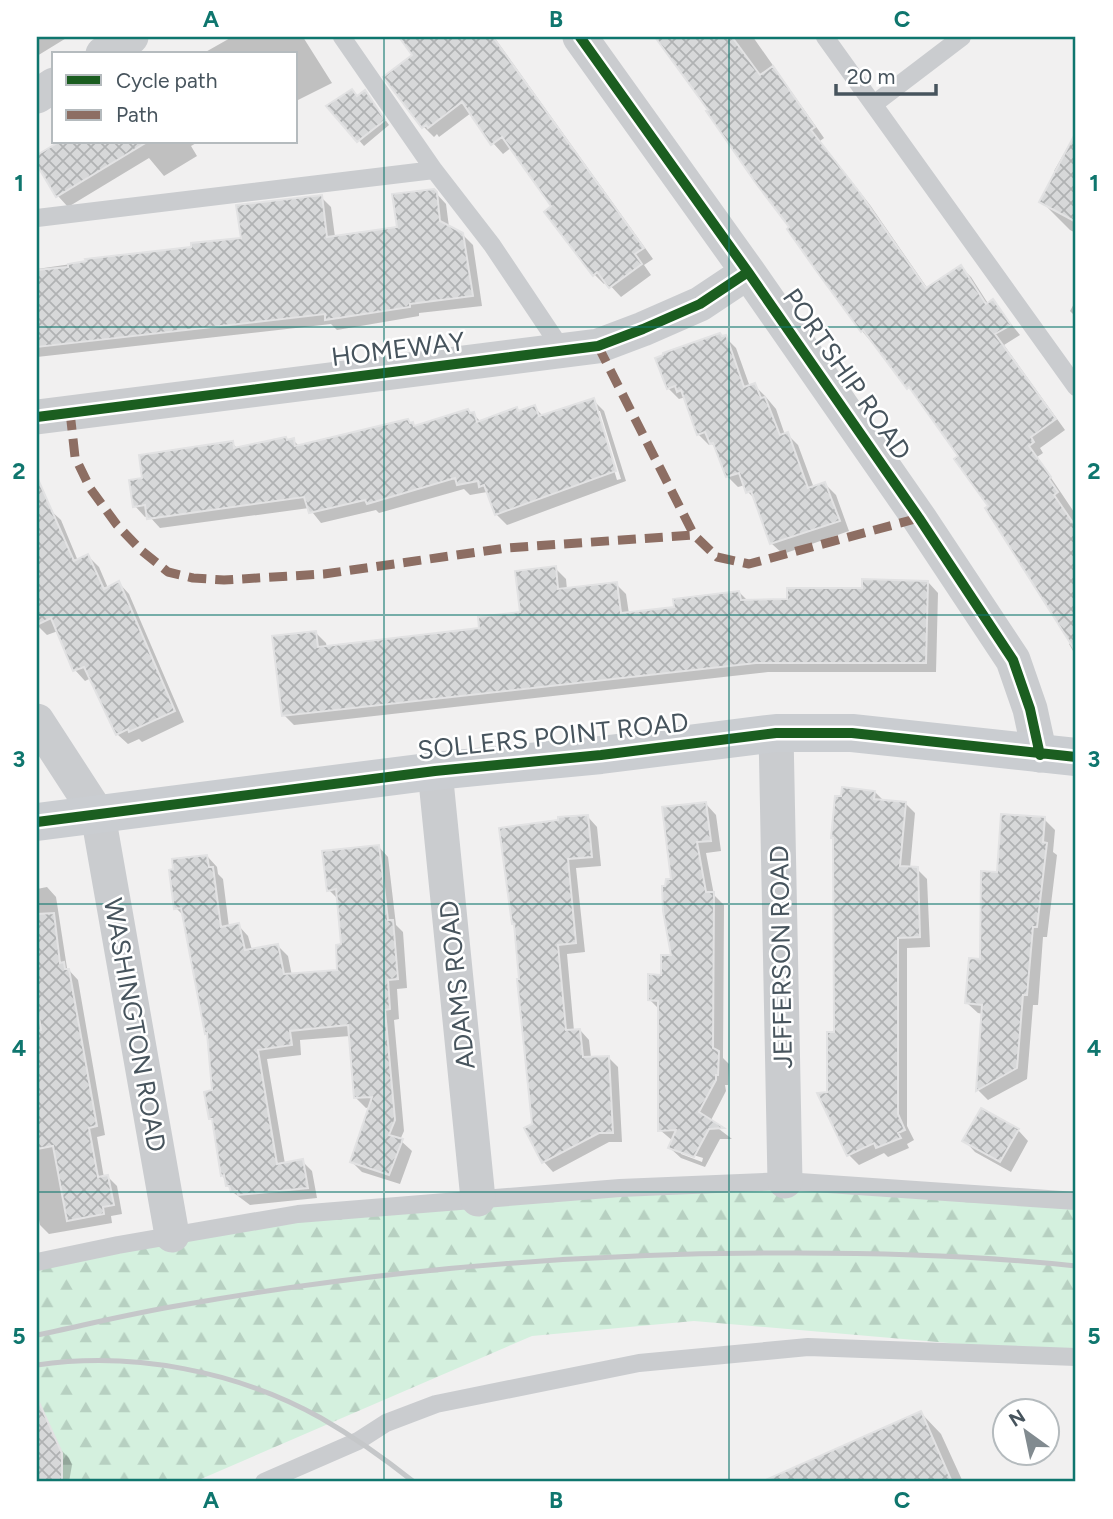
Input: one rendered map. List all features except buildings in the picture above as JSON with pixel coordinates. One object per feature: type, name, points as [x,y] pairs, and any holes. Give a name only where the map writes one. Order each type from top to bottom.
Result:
[{"type":"street","points":[[106,52],[131,37]]},
{"type":"street","name":"PORTSHIP ROAD","points":[[580,37],[919,517],[1013,660],[1030,709],[1058,756]]},
{"type":"street","points":[[37,96],[52,86]]},
{"type":"street","name":"HOMEWAY","points":[[37,417],[598,346],[700,304],[748,272]]},
{"type":"street","points":[[37,721],[97,815]]},
{"type":"street","name":"SOLLERS POINT ROAD","points":[[37,822],[435,771],[601,755],[776,733],[852,733],[1058,756]]},
{"type":"street","name":"JEFFERSON ROAD","points":[[776,733],[785,1181]]},
{"type":"street","name":"ADAMS ROAD","points":[[435,771],[478,1199]]},
{"type":"street","name":"WASHINGTON ROAD","points":[[97,815],[172,1235]]},
{"type":"lane","points":[[342,37],[434,170],[492,245],[564,351]]},
{"type":"lane","points":[[825,37],[1076,387]]},
{"type":"lane","points":[[874,104],[962,37]]},
{"type":"lane","points":[[37,218],[434,170]]},
{"type":"lane","points":[[37,1262],[172,1235],[298,1214],[620,1188],[785,1181],[1076,1201]]},
{"type":"lane","points":[[264,1482],[358,1441],[386,1423],[436,1404],[639,1363],[808,1347],[1076,1357]]},
{"type":"green space","points":[[725,1186],[1076,1203],[1076,1354],[694,1321],[532,1336],[194,1482],[37,1482],[37,1267],[308,1217]]},
{"type":"railway","points":[[37,1335],[258,1292],[488,1265],[720,1253],[832,1253],[971,1257],[1076,1266]]},
{"type":"railway","points":[[37,1365],[73,1361],[147,1363],[220,1377],[255,1388],[321,1418],[369,1448],[414,1482]]},
{"type":"marked path","points":[[598,346],[694,535]]},
{"type":"marked path","points":[[70,412],[75,457],[90,488],[117,525],[142,551],[168,572],[193,578],[224,580],[324,574],[506,548],[694,535],[717,557],[749,564],[919,518]]},
{"type":"cycle path","points":[[580,37],[919,518],[1013,660],[1030,709],[1040,755]]},
{"type":"cycle path","points":[[37,417],[598,346],[700,304],[748,272]]},
{"type":"cycle path","points":[[37,822],[435,771],[601,755],[776,733],[852,733],[1076,757]]}]
